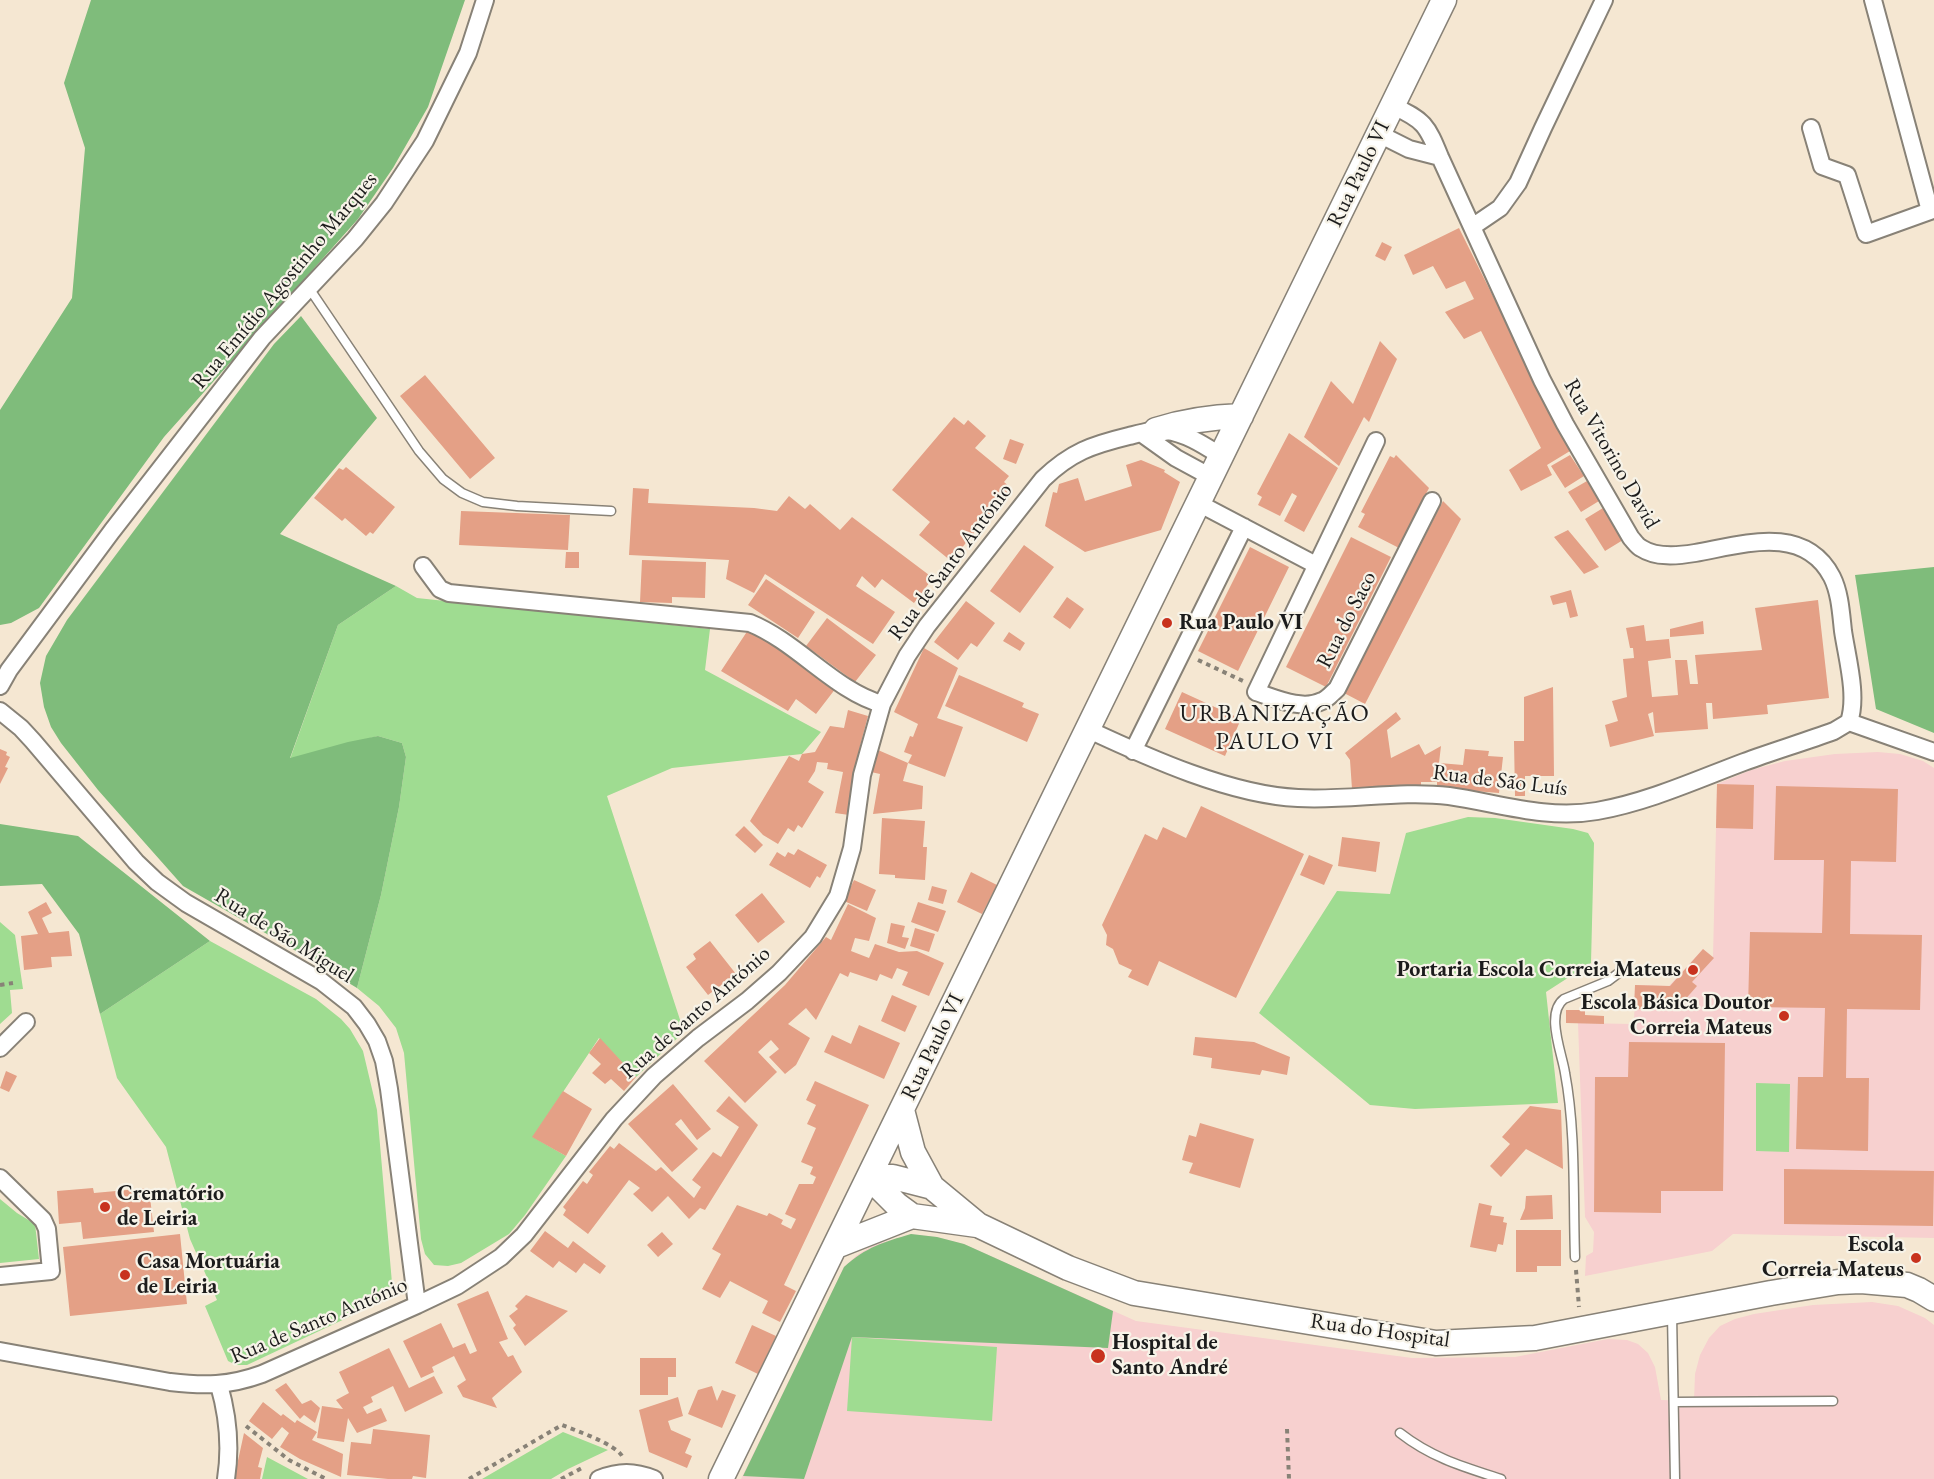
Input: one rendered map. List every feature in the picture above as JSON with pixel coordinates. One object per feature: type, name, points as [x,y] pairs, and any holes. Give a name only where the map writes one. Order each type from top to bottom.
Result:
[{"type":"main road","name":"Rua Paulo VI","points":[[721,1479],[1444,0]]},
{"type":"main road","points":[[1148,431],[1203,418],[1241,416]]},
{"type":"main road","name":"Rua do Hospital","points":[[902,1110],[913,1152],[932,1187],[978,1225],[1068,1268],[1134,1293],[1436,1343],[1535,1338],[1838,1282],[1861,1281],[1907,1285],[1934,1299]]},
{"type":"main road","points":[[869,1177],[897,1205],[912,1216]]},
{"type":"main road","name":"Rua do Hospital","points":[[869,1177],[893,1177],[932,1187]]},
{"type":"main road","name":"Rua do Hospital","points":[[836,1246],[912,1216],[978,1225]]},
{"type":"street","name":"Rua Emídio Agostinho Marques","points":[[0,686],[9,670],[133,504],[262,338],[355,239],[384,203],[424,141],[468,53],[485,0]]},
{"type":"street","points":[[1472,227],[1500,208],[1518,183],[1604,0]]},
{"type":"street","points":[[1811,128],[1822,166],[1847,175],[1866,234],[1930,211],[1873,0]]},
{"type":"street","name":"Rua Vitorino David","points":[[1393,106],[1414,115],[1430,131],[1542,380],[1631,538],[1640,548],[1652,553],[1683,555],[1762,541],[1778,542],[1795,545],[1809,551],[1821,561],[1832,577],[1838,595],[1853,703],[1849,722]]},
{"type":"street","points":[[1378,134],[1409,149],[1440,157]]},
{"type":"street","points":[[1148,431],[1176,458],[1216,467]]},
{"type":"street","name":"Rua de Santo António","points":[[0,1351],[170,1382],[219,1385],[262,1374],[417,1305],[480,1272],[501,1257],[524,1236],[614,1119],[654,1076],[698,1038],[747,1001],[779,973],[813,937],[838,896],[852,848],[862,775],[882,704],[907,656],[927,626],[1043,479],[1059,464],[1097,443],[1148,431],[1178,434],[1209,448],[1216,467]]},
{"type":"street","name":"Rua do Saco","points":[[1376,441],[1256,692],[1294,703],[1306,704],[1324,701],[1337,689],[1432,501]]},
{"type":"street","points":[[1198,503],[1316,565]]},
{"type":"street","points":[[1133,751],[1244,527]]},
{"type":"street","points":[[423,566],[440,588],[449,593],[750,623],[787,644],[866,700],[882,704]]},
{"type":"street","name":"Rua de São Miguel","points":[[0,711],[33,741],[136,862],[157,882],[186,903],[321,981],[354,1007],[368,1024],[377,1041],[386,1071],[417,1305]]},
{"type":"street","points":[[1849,722],[1934,752]]},
{"type":"street","name":"Rua de São Luís","points":[[1088,729],[1133,751],[1196,774],[1273,796],[1322,798],[1449,796],[1528,811],[1581,813],[1611,808],[1676,788],[1816,738],[1849,722]]},
{"type":"street","points":[[0,1048],[26,1022]]},
{"type":"street","points":[[0,1178],[43,1220],[47,1229],[51,1271],[0,1276]]},
{"type":"street","points":[[219,1385],[227,1418],[226,1479]]},
{"type":"street","points":[[599,1479],[613,1473],[629,1472],[654,1479]]},
{"type":"lane","points":[[308,288],[419,451],[443,479],[462,493],[483,502],[611,511]]},
{"type":"lane","points":[[1575,1257],[1569,1096],[1555,1011],[1564,999],[1608,981],[1620,972]]},
{"type":"lane","points":[[1672,1313],[1675,1479]]},
{"type":"lane","points":[[1674,1402],[1833,1401]]},
{"type":"lane","points":[[1400,1433],[1433,1455],[1502,1479]]},
{"type":"path","points":[[1213,667],[1232,676]]},
{"type":"path","points":[[0,985],[12,983]]},
{"type":"path","points":[[1575,1257],[1581,1330]]},
{"type":"path","points":[[227,1418],[240,1421],[288,1460],[326,1479]]},
{"type":"path","points":[[469,1479],[562,1425],[621,1452]]},
{"type":"path","points":[[1287,1429],[1289,1479]]},
{"type":"shaded area","name":"Escola Básica Doutor Correia Mateus","points":[[1878,752],[1900,754],[1923,761],[1934,768],[1934,1238],[1733,1234],[1712,1251],[1585,1276],[1586,1256],[1593,1252],[1594,1232],[1585,1217],[1578,1023],[1634,1024],[1635,985],[1669,986],[1703,949],[1713,957],[1717,784],[1751,770],[1785,761],[1835,754]]},
{"type":"shaded area","name":"Hospital de Santo André","points":[[911,1234],[937,1237],[964,1244],[1136,1321],[1412,1358],[1515,1357],[1608,1339],[1627,1340],[1638,1344],[1648,1353],[1655,1367],[1661,1400],[1694,1401],[1695,1374],[1700,1355],[1709,1338],[1720,1326],[1735,1319],[1813,1305],[1872,1302],[1898,1306],[1925,1318],[1934,1325],[1934,1479],[741,1479],[844,1267],[857,1255],[874,1245]]},
{"type":"green space","points":[[91,0],[465,0],[428,107],[393,168],[358,219],[164,437],[39,608],[11,623],[0,625],[0,410],[72,298],[85,148],[64,83]]},
{"type":"green space","points":[[301,316],[377,418],[280,534],[396,586],[338,625],[290,758],[378,736],[402,743],[406,757],[399,807],[381,895],[357,988],[183,886],[98,790],[61,743],[51,727],[44,707],[40,683],[46,656],[67,620],[274,344]]},
{"type":"green space","points":[[1934,567],[1934,733],[1876,709],[1855,575]]},
{"type":"green space","points":[[396,586],[417,598],[710,629],[705,670],[821,732],[802,754],[672,768],[607,796],[684,1032],[636,1077],[599,1038],[533,1137],[566,1156],[509,1234],[461,1263],[448,1266],[434,1265],[425,1254],[421,1239],[404,1053],[396,1028],[379,1006],[357,988],[381,895],[399,807],[406,757],[402,743],[378,736],[290,759],[338,625]]},
{"type":"green space","points":[[1468,817],[1495,818],[1573,829],[1588,833],[1594,843],[1591,963],[1546,992],[1558,1103],[1415,1109],[1370,1105],[1259,1013],[1337,891],[1390,894],[1406,833]]},
{"type":"green space","points":[[0,824],[78,836],[210,941],[100,1014],[79,934],[42,884],[0,886]]},
{"type":"green space","points":[[0,922],[15,935],[23,989],[10,990],[12,1013],[0,1024]]},
{"type":"green space","points":[[210,941],[316,999],[341,1019],[363,1051],[377,1110],[392,1283],[390,1294],[385,1300],[247,1365],[236,1365],[228,1361],[205,1306],[217,1300],[190,1239],[166,1147],[117,1078],[100,1014]]},
{"type":"green space","points":[[1756,1083],[1790,1084],[1789,1152],[1756,1151]]},
{"type":"green space","points":[[0,1199],[35,1224],[39,1259],[0,1263]]},
{"type":"green space","points":[[911,1234],[937,1237],[964,1244],[1113,1311],[1108,1348],[852,1337],[804,1479],[743,1476],[844,1267],[868,1250]]},
{"type":"green space","points":[[852,1337],[997,1347],[992,1421],[847,1411]]},
{"type":"green space","points":[[563,1432],[608,1450],[551,1479],[482,1479]]},
{"type":"green space","points":[[267,1457],[308,1479],[262,1479]]},
{"type":"building","points":[[1459,228],[1570,451],[1547,465],[1552,475],[1521,491],[1509,470],[1541,448],[1481,331],[1464,339],[1445,312],[1474,299],[1465,281],[1446,289],[1433,266],[1413,275],[1404,255]]},
{"type":"building","points":[[1382,242],[1392,247],[1385,261],[1375,256]]},
{"type":"building","points":[[1380,341],[1397,359],[1369,422],[1364,417],[1339,466],[1304,437],[1331,381],[1353,404]]},
{"type":"building","points":[[425,375],[495,458],[470,479],[400,396]]},
{"type":"building","points":[[954,417],[964,425],[968,420],[986,436],[975,448],[1009,476],[1004,482],[1011,488],[951,561],[919,535],[930,522],[892,490]]},
{"type":"building","points":[[1289,433],[1338,468],[1304,532],[1284,521],[1297,496],[1292,493],[1280,516],[1258,505],[1262,497],[1257,494]]},
{"type":"building","points":[[1010,439],[1024,444],[1016,464],[1003,459]]},
{"type":"building","points":[[1396,455],[1429,488],[1399,548],[1358,527],[1365,514],[1361,512],[1390,456],[1394,458]]},
{"type":"building","points":[[1570,455],[1584,476],[1565,488],[1551,466]]},
{"type":"building","points":[[1141,460],[1165,470],[1164,472],[1180,482],[1161,530],[1085,552],[1045,526],[1053,492],[1057,493],[1059,484],[1078,478],[1085,501],[1132,486],[1126,465]]},
{"type":"building","points":[[346,467],[395,507],[373,534],[370,532],[366,536],[345,518],[342,521],[314,498],[339,468],[343,470]]},
{"type":"building","points":[[1587,481],[1599,501],[1581,512],[1568,492]]},
{"type":"building","points":[[633,488],[649,489],[648,503],[777,511],[789,496],[805,509],[810,504],[840,530],[852,517],[933,578],[914,603],[882,579],[875,588],[862,576],[856,586],[895,612],[873,644],[765,574],[754,593],[726,579],[729,560],[629,555]]},
{"type":"building","points":[[1443,501],[1461,519],[1365,704],[1344,693]]},
{"type":"building","points":[[1603,508],[1623,540],[1605,551],[1585,519]]},
{"type":"building","points":[[461,511],[570,515],[568,550],[459,545]]},
{"type":"building","points":[[1568,530],[1599,567],[1584,574],[1554,537]]},
{"type":"building","points":[[1351,537],[1391,557],[1326,687],[1286,667]]},
{"type":"building","points":[[1024,545],[1054,567],[1020,613],[990,591]]},
{"type":"building","points":[[1250,547],[1289,567],[1238,671],[1198,651]]},
{"type":"building","points":[[566,552],[579,552],[579,568],[565,568]]},
{"type":"building","points":[[642,560],[706,562],[705,598],[672,597],[672,603],[640,602]]},
{"type":"building","points":[[766,579],[815,612],[798,638],[748,605]]},
{"type":"building","points":[[1571,590],[1578,616],[1570,618],[1566,602],[1553,605],[1550,596]]},
{"type":"building","points":[[1067,597],[1084,609],[1070,629],[1053,617]]},
{"type":"building","points":[[1818,600],[1829,698],[1767,705],[1768,714],[1713,719],[1712,703],[1706,703],[1708,729],[1655,733],[1653,712],[1648,714],[1654,736],[1610,747],[1605,725],[1618,721],[1612,701],[1627,697],[1623,659],[1634,658],[1626,628],[1644,625],[1646,641],[1669,639],[1671,658],[1648,661],[1652,697],[1678,695],[1675,660],[1687,660],[1690,684],[1698,684],[1695,655],[1762,650],[1755,608]]},
{"type":"building","points":[[966,601],[995,623],[977,647],[971,643],[958,660],[934,642]]},
{"type":"building","points":[[827,618],[876,655],[855,682],[806,646]]},
{"type":"building","points":[[1703,621],[1704,634],[1670,637],[1670,629]]},
{"type":"building","points":[[750,627],[836,688],[816,714],[796,699],[788,711],[721,671]]},
{"type":"building","points":[[1009,632],[1025,643],[1020,651],[1003,641]]},
{"type":"building","points":[[924,648],[958,668],[937,718],[963,727],[945,777],[908,763],[912,755],[904,752],[918,724],[894,712]]},
{"type":"building","points":[[959,675],[1024,703],[1022,707],[1039,714],[1027,742],[945,706]]},
{"type":"building","points":[[1553,687],[1554,776],[1525,776],[1525,796],[1515,796],[1514,741],[1524,741],[1524,697]]},
{"type":"building","points":[[1182,692],[1241,719],[1225,756],[1165,729]]},
{"type":"building","points":[[848,710],[868,716],[860,746],[849,815],[835,813],[843,772],[827,769],[828,763],[817,762],[815,771],[808,782],[824,792],[802,828],[798,825],[794,832],[788,828],[778,844],[763,835],[750,821],[789,756],[799,761],[802,754],[815,752],[830,726],[844,728]]},
{"type":"building","points":[[1396,712],[1401,719],[1387,730],[1391,758],[1419,744],[1425,755],[1441,746],[1439,763],[1463,765],[1465,749],[1489,751],[1488,756],[1503,757],[1499,793],[1437,788],[1437,782],[1421,782],[1421,787],[1352,789],[1350,760],[1345,753]]},
{"type":"building","points":[[0,749],[7,752],[6,755],[10,757],[5,767],[8,768],[0,784]]},
{"type":"building","points":[[878,750],[908,763],[903,781],[923,786],[922,809],[873,814],[880,774],[871,772]]},
{"type":"building","points":[[1717,784],[1754,785],[1753,829],[1716,828]]},
{"type":"building","points":[[1776,786],[1898,789],[1896,862],[1851,861],[1850,934],[1922,935],[1920,1010],[1847,1009],[1846,1078],[1869,1078],[1868,1151],[1796,1149],[1798,1077],[1823,1077],[1825,1008],[1748,1007],[1750,932],[1822,933],[1824,860],[1774,860]]},
{"type":"building","points":[[1201,806],[1304,854],[1236,998],[1159,961],[1148,986],[1128,977],[1132,970],[1119,964],[1113,949],[1106,945],[1107,935],[1102,925],[1145,834],[1157,840],[1163,827],[1186,838]]},
{"type":"building","points":[[882,818],[925,821],[923,847],[927,847],[925,880],[895,878],[895,875],[879,874]]},
{"type":"building","points":[[744,826],[763,845],[755,853],[735,835]]},
{"type":"building","points":[[1342,837],[1380,842],[1376,872],[1338,866]]},
{"type":"building","points":[[798,849],[827,865],[820,878],[817,876],[810,888],[769,865],[777,852],[785,857],[788,852],[794,855]]},
{"type":"building","points":[[1309,855],[1333,865],[1324,885],[1300,875]]},
{"type":"building","points":[[971,872],[997,885],[982,914],[957,902]]},
{"type":"building","points":[[854,880],[876,890],[867,911],[844,901]]},
{"type":"building","points":[[932,886],[947,890],[943,904],[928,900]]},
{"type":"building","points":[[762,893],[785,922],[758,943],[735,915]]},
{"type":"building","points":[[46,902],[52,913],[42,918],[49,933],[69,931],[72,956],[51,957],[52,967],[24,970],[21,936],[38,934],[28,912]]},
{"type":"building","points":[[918,902],[946,911],[938,932],[911,922]]},
{"type":"building","points":[[848,904],[876,918],[869,941],[855,938],[851,951],[869,958],[875,944],[899,952],[917,951],[944,963],[929,996],[902,985],[908,972],[897,968],[892,979],[880,974],[877,981],[850,972],[848,977],[840,973],[816,1020],[806,1008],[788,1024],[810,1038],[796,1065],[785,1074],[769,1057],[779,1049],[771,1040],[758,1052],[777,1072],[745,1103],[704,1061],[785,985],[826,937],[831,940]]},
{"type":"building","points":[[891,923],[905,926],[902,937],[909,938],[905,949],[887,943]]},
{"type":"building","points":[[915,928],[935,934],[929,952],[910,946]]},
{"type":"building","points":[[710,941],[736,974],[708,995],[686,967],[696,959],[693,954]]},
{"type":"building","name":"Portaria Escola Correia Mateus","points":[[1703,949],[1714,958],[1692,982],[1697,986],[1676,1010],[1634,1009],[1635,985],[1670,986]]},
{"type":"building","points":[[892,995],[917,1006],[905,1032],[881,1021]]},
{"type":"building","points":[[1566,1010],[1585,1010],[1585,1015],[1604,1016],[1604,1024],[1566,1023]]},
{"type":"building","points":[[859,1025],[900,1043],[884,1079],[824,1052],[832,1035],[851,1044]]},
{"type":"building","points":[[1195,1037],[1254,1042],[1290,1057],[1287,1075],[1262,1070],[1260,1075],[1211,1068],[1212,1058],[1193,1055]]},
{"type":"building","points":[[600,1038],[636,1077],[624,1091],[611,1079],[605,1084],[592,1073],[601,1064],[589,1053]]},
{"type":"building","points":[[1629,1042],[1725,1043],[1723,1191],[1661,1191],[1661,1213],[1594,1212],[1595,1077],[1628,1077]]},
{"type":"building","points":[[6,1071],[17,1076],[9,1092],[0,1088]]},
{"type":"building","points":[[815,1081],[869,1105],[784,1285],[796,1291],[780,1322],[762,1313],[768,1301],[730,1281],[720,1298],[702,1289],[721,1254],[712,1249],[737,1205],[767,1216],[769,1213],[783,1220],[781,1224],[791,1229],[796,1219],[785,1214],[799,1184],[813,1184],[816,1177],[810,1174],[813,1167],[801,1162],[816,1128],[807,1124],[816,1105],[806,1100]]},
{"type":"building","points":[[673,1084],[711,1129],[697,1140],[681,1119],[675,1124],[698,1149],[672,1172],[628,1124]]},
{"type":"building","points":[[563,1091],[592,1109],[566,1156],[532,1137]]},
{"type":"building","points":[[729,1096],[758,1125],[705,1210],[700,1208],[689,1219],[668,1196],[652,1212],[633,1194],[640,1188],[629,1180],[588,1234],[563,1215],[566,1210],[563,1207],[583,1181],[587,1184],[593,1175],[589,1172],[610,1146],[614,1149],[619,1143],[656,1171],[661,1167],[694,1198],[701,1187],[692,1180],[713,1152],[721,1157],[739,1127],[716,1111]]},
{"type":"building","points":[[1530,1106],[1561,1110],[1563,1169],[1526,1149],[1501,1177],[1490,1166],[1510,1144],[1502,1137]]},
{"type":"building","points":[[1200,1123],[1254,1139],[1240,1188],[1189,1173],[1193,1163],[1182,1160],[1189,1135],[1196,1137]]},
{"type":"building","points":[[1784,1169],[1934,1171],[1933,1226],[1784,1224]]},
{"type":"building","name":"Crematório de Leiria","points":[[93,1188],[94,1193],[149,1188],[154,1232],[83,1239],[81,1222],[59,1224],[57,1191]]},
{"type":"building","points":[[1552,1195],[1553,1219],[1520,1220],[1525,1208],[1526,1196]]},
{"type":"building","points":[[1479,1203],[1492,1206],[1490,1215],[1504,1217],[1503,1222],[1507,1223],[1503,1245],[1498,1244],[1496,1252],[1470,1247]]},
{"type":"building","points":[[1516,1230],[1561,1230],[1561,1266],[1537,1266],[1537,1272],[1516,1272]]},
{"type":"building","points":[[545,1231],[568,1248],[573,1241],[606,1266],[600,1274],[584,1263],[576,1273],[559,1261],[553,1268],[530,1251]]},
{"type":"building","points":[[662,1232],[673,1244],[658,1257],[647,1245]]},
{"type":"building","name":"Casa Mortuária de Leiria","points":[[180,1234],[187,1304],[70,1316],[63,1247]]},
{"type":"building","points":[[488,1291],[508,1339],[499,1342],[508,1357],[513,1355],[522,1372],[492,1398],[497,1408],[463,1397],[457,1386],[466,1380],[454,1356],[432,1367],[434,1372],[421,1378],[403,1341],[441,1323],[453,1348],[465,1343],[470,1354],[477,1351],[457,1304]]},
{"type":"building","points":[[526,1295],[568,1311],[525,1346],[513,1328],[516,1325],[509,1316],[518,1309],[515,1306]]},
{"type":"building","points":[[752,1325],[776,1336],[758,1374],[735,1363]]},
{"type":"building","points":[[389,1348],[409,1388],[434,1376],[443,1393],[405,1412],[393,1386],[371,1397],[373,1402],[363,1407],[367,1414],[381,1408],[387,1421],[357,1433],[348,1418],[344,1442],[317,1438],[322,1406],[343,1409],[336,1400],[349,1393],[339,1372]]},
{"type":"building","points":[[640,1358],[676,1358],[676,1377],[668,1377],[668,1395],[640,1395]]},
{"type":"building","points":[[286,1383],[302,1404],[311,1400],[320,1408],[315,1423],[304,1415],[300,1419],[275,1390]]},
{"type":"building","points":[[712,1386],[717,1401],[722,1390],[736,1395],[722,1428],[688,1414],[698,1390]]},
{"type":"building","points":[[678,1397],[683,1416],[668,1421],[671,1430],[691,1439],[685,1453],[692,1456],[687,1468],[649,1452],[639,1410]]},
{"type":"building","points":[[263,1402],[281,1416],[283,1414],[295,1423],[297,1420],[317,1432],[312,1440],[343,1454],[341,1477],[300,1459],[280,1447],[289,1433],[282,1427],[272,1439],[249,1421]]},
{"type":"building","points":[[373,1429],[430,1435],[426,1478],[413,1476],[412,1479],[388,1479],[347,1475],[351,1442],[371,1444]]},
{"type":"building","points":[[244,1433],[263,1448],[258,1467],[262,1468],[260,1479],[234,1479]]},
{"type":"place","name":"Rua Paulo VI","points":[[1167,623]]},
{"type":"place","name":"Portaria Escola Correia Mateus","points":[[1693,970]]},
{"type":"place","name":"Escola Básica Doutor Correia Mateus","points":[[1784,1016]]},
{"type":"place","name":"Crematório de Leiria","points":[[105,1207]]},
{"type":"place","name":"Escola Correia Mateus","points":[[1916,1258]]},
{"type":"place","name":"Casa Mortuária de Leiria","points":[[125,1275]]},
{"type":"place","name":"Hospital de Santo André","points":[[1098,1356]]},
{"type":"district","name":"URBANIZAÇÃO PAULO VI","points":[[1275,728]]}]
